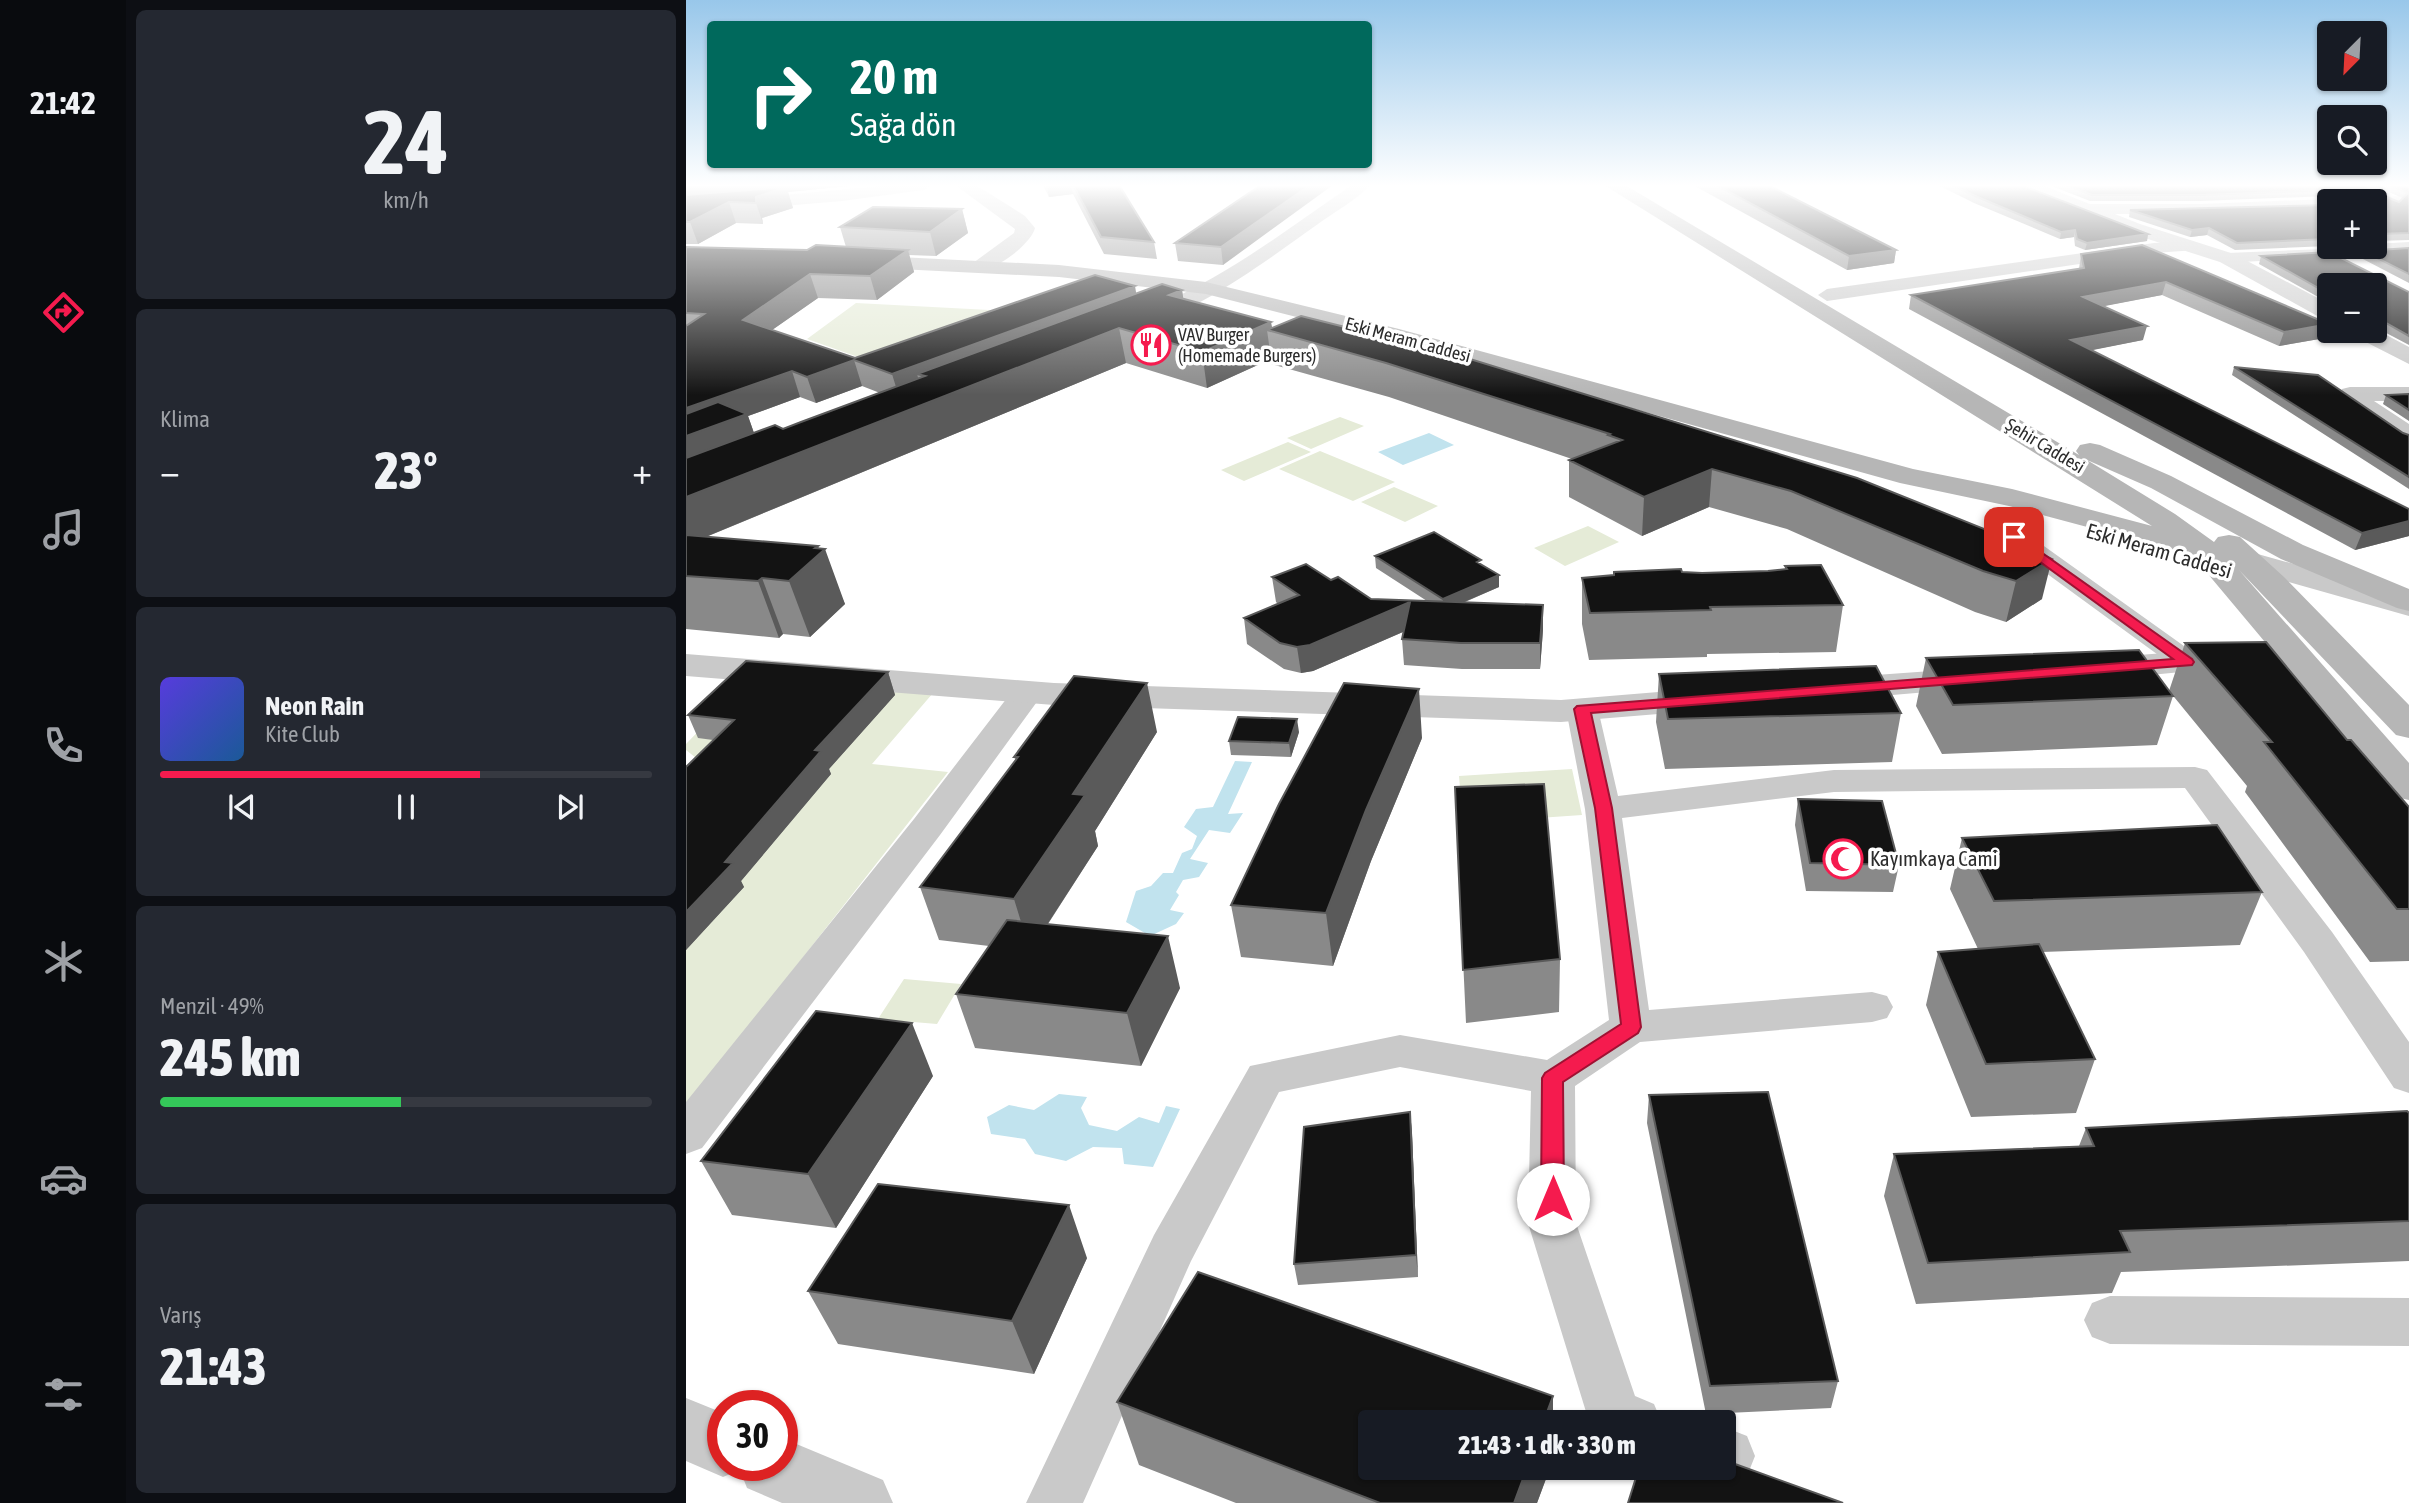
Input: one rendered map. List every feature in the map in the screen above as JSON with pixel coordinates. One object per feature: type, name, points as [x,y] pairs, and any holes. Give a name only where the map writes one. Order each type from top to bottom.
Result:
[{"type":"main road","name":"Şehir Caddesi","points":[[1729,255],[2055,452],[2224,558]]},
{"type":"main road","name":"Şehir Caddesi","points":[[1759,255],[2189,512],[2295,655],[2409,788]]},
{"type":"main road","name":"Eski Meram Caddesi","points":[[833,259],[1042,270],[1206,288],[1391,334],[1910,477],[1982,502],[2224,558]]},
{"type":"main road","points":[[2090,451],[2161,482],[2301,556],[2409,601]]},
{"type":"main road","points":[[2012,498],[2044,501],[2072,494],[2079,486],[2077,477],[2055,452]]},
{"type":"main road","name":"Eski Meram Caddesi","points":[[1910,477],[2012,498],[2224,558],[2273,584]]},
{"type":"main road","points":[[2273,584],[2409,727]]},
{"type":"street","points":[[980,267],[996,255]]},
{"type":"street","points":[[1027,255],[1024,261],[1042,270]]},
{"type":"street","points":[[1127,324],[1179,304],[1230,277],[1261,255]]},
{"type":"street","points":[[1827,295],[2104,255]]},
{"type":"street","points":[[2236,255],[2317,306]]},
{"type":"street","points":[[2344,259],[2363,269]]},
{"type":"street","points":[[2384,343],[2409,357]]},
{"type":"street","points":[[2409,394],[2350,394],[2409,435]]},
{"type":"street","points":[[2014,537],[2187,662]]},
{"type":"street","name":"Eski Meram Caddesi","points":[[2224,558],[2409,607]]},
{"type":"street","name":"Eski Meram Caddesi","points":[[2273,584],[2409,624]]},
{"type":"street","points":[[2063,671],[2295,655]]},
{"type":"street","points":[[689,668],[1028,692],[1548,710],[1733,697]]},
{"type":"street","points":[[1802,692],[2008,676]]},
{"type":"street","points":[[686,1135],[935,817],[1028,692]]},
{"type":"street","points":[[1582,709],[1603,808],[1631,1027]]},
{"type":"street","points":[[1603,808],[1834,781],[2195,777],[2318,942],[2409,1076]]},
{"type":"street","points":[[1054,1503],[1171,1250],[1265,1079],[1400,1051],[1553,1078],[1631,1027],[1872,1007]]},
{"type":"street","points":[[1553,1078],[1552,1223],[1612,1410]]},
{"type":"street","points":[[2110,1320],[2409,1322]]},
{"type":"street","points":[[686,1429],[707,1438]]},
{"type":"street","points":[[798,1477],[860,1503]]},
{"type":"green space","points":[[856,303],[1028,312],[875,363],[807,339]]},
{"type":"green space","points":[[1340,417],[1364,426],[1311,449],[1287,438]]},
{"type":"green space","points":[[1288,442],[1311,452],[1244,481],[1221,470]]},
{"type":"green space","points":[[1320,451],[1395,482],[1353,501],[1279,469]]},
{"type":"green space","points":[[1394,487],[1438,506],[1405,522],[1361,502]]},
{"type":"green space","points":[[1588,526],[1619,542],[1565,566],[1534,548]]},
{"type":"green space","points":[[743,685],[933,693],[872,764],[948,772],[686,1107],[686,795],[710,769],[686,750],[686,744]]},
{"type":"green space","points":[[1572,769],[1582,815],[1463,823],[1459,776]]},
{"type":"green space","points":[[904,979],[961,984],[937,1024],[878,1019]]},
{"type":"water","points":[[1429,433],[1454,445],[1403,465],[1378,452]]},
{"type":"water","points":[[1235,761],[1252,762],[1228,814],[1243,813],[1230,833],[1209,830],[1190,859],[1208,863],[1199,877],[1183,880],[1176,892],[1179,895],[1170,910],[1184,913],[1176,924],[1150,936],[1126,922],[1136,891],[1151,886],[1163,873],[1173,873],[1182,853],[1192,849],[1197,836],[1184,827],[1196,809],[1213,807]]},
{"type":"water","points":[[1059,1094],[1087,1097],[1081,1108],[1089,1125],[1117,1131],[1139,1117],[1159,1123],[1166,1106],[1180,1109],[1153,1167],[1124,1164],[1122,1148],[1093,1147],[1066,1161],[1035,1154],[1025,1139],[991,1134],[987,1117],[1009,1105],[1034,1110]]},
{"type":"building","points":[[686,255],[900,255],[870,276],[810,274],[743,320],[855,358],[1095,275],[1135,286],[892,374],[854,360],[807,377],[792,371],[686,408],[686,326],[704,314],[686,313]]},
{"type":"building","points":[[2081,255],[2166,255],[2317,319],[2317,326],[2284,332],[2166,282],[2083,297],[2147,326],[2071,340],[2409,509],[2409,521],[2362,533],[1911,295],[2084,268]]},
{"type":"building","points":[[2317,255],[2317,259],[2343,259],[2371,273],[2317,273],[2317,287],[2261,256]]},
{"type":"building","points":[[2387,255],[2409,255],[2409,274],[2379,259],[2387,259]]},
{"type":"building","points":[[2387,281],[2409,292],[2409,336],[2387,324]]},
{"type":"building","points":[[1162,284],[1182,290],[1169,295],[1271,322],[1202,352],[1119,328],[686,497],[686,458],[775,425],[783,429],[925,376],[917,374]]},
{"type":"building","points":[[1301,316],[1457,355],[1857,478],[2039,551],[2037,552],[2052,559],[2016,581],[1983,571],[1791,491],[1712,469],[1644,497],[1569,460],[1622,440],[1386,363],[1267,330]]},
{"type":"building","points":[[2234,367],[2318,375],[2409,435],[2409,477]]},
{"type":"building","points":[[2409,394],[2409,410],[2386,395]]},
{"type":"building","points":[[718,402],[747,414],[686,436],[686,414]]},
{"type":"building","points":[[1434,532],[1481,560],[1477,562],[1499,575],[1443,599],[1375,556]]},
{"type":"building","points":[[686,535],[818,546],[815,548],[825,549],[789,581],[686,576]]},
{"type":"building","points":[[1306,564],[1331,580],[1338,577],[1371,599],[1543,605],[1540,643],[1461,643],[1402,639],[1410,602],[1310,645],[1297,647],[1280,643],[1244,618],[1299,595],[1272,577]]},
{"type":"building","points":[[1821,565],[1843,605],[1710,607],[1711,610],[1590,613],[1582,578],[1614,575],[1614,572],[1681,569],[1682,572],[1702,573],[1768,571],[1787,569],[1785,566]]},
{"type":"building","points":[[2266,642],[2347,740],[2351,740],[2409,807],[2409,909],[2397,909],[2264,742],[2272,742],[2185,643]]},
{"type":"building","points":[[2139,650],[2173,696],[1953,705],[1926,658]]},
{"type":"building","points":[[746,661],[888,672],[815,750],[821,751],[725,862],[733,863],[686,912],[686,767],[734,720],[688,715]]},
{"type":"building","points":[[1876,666],[1901,713],[1668,719],[1659,674]]},
{"type":"building","points":[[1074,676],[1147,683],[1073,794],[1085,795],[1014,899],[920,887],[1018,757],[1014,757]]},
{"type":"building","points":[[1344,683],[1419,689],[1366,810],[1326,913],[1231,905],[1279,804]]},
{"type":"building","points":[[1238,717],[1297,719],[1289,743],[1229,741]]},
{"type":"building","points":[[1544,784],[1560,959],[1463,970],[1455,787]]},
{"type":"building","points":[[1798,799],[1882,801],[1899,865],[1810,863]]},
{"type":"building","points":[[2217,825],[2262,892],[1994,901],[1962,838]]},
{"type":"building","points":[[1007,920],[1168,936],[1127,1013],[956,994]]},
{"type":"building","points":[[2039,944],[2095,1059],[1986,1064],[1938,952]]},
{"type":"building","points":[[816,1011],[912,1023],[808,1174],[701,1161]]},
{"type":"building","points":[[1768,1092],[1838,1381],[1710,1386],[1649,1095]]},
{"type":"building","points":[[2407,1111],[2409,1221],[2120,1231],[2130,1252],[1928,1263],[1894,1154],[2094,1146],[2086,1128]]},
{"type":"building","points":[[1410,1112],[1416,1255],[1294,1264],[1304,1127]]},
{"type":"building","points":[[878,1184],[1069,1205],[1012,1321],[808,1291]]},
{"type":"building","points":[[1198,1272],[1553,1396],[1548,1410],[1358,1410],[1358,1480],[1523,1480],[1514,1503],[1380,1503],[1117,1402]]},
{"type":"building","points":[[1736,1464],[1843,1503],[1628,1503],[1635,1480],[1736,1480]]},
{"type":"place","name":"VAV Burger (Homemade Burgers)","points":[[1151,345]]},
{"type":"place","name":"Kayımkaya Cami","points":[[1843,859]]},
{"type":"route","points":[[1553,1199],[1553,1078],[1631,1027],[1603,808],[1582,709],[2187,662],[2014,537]]}]
